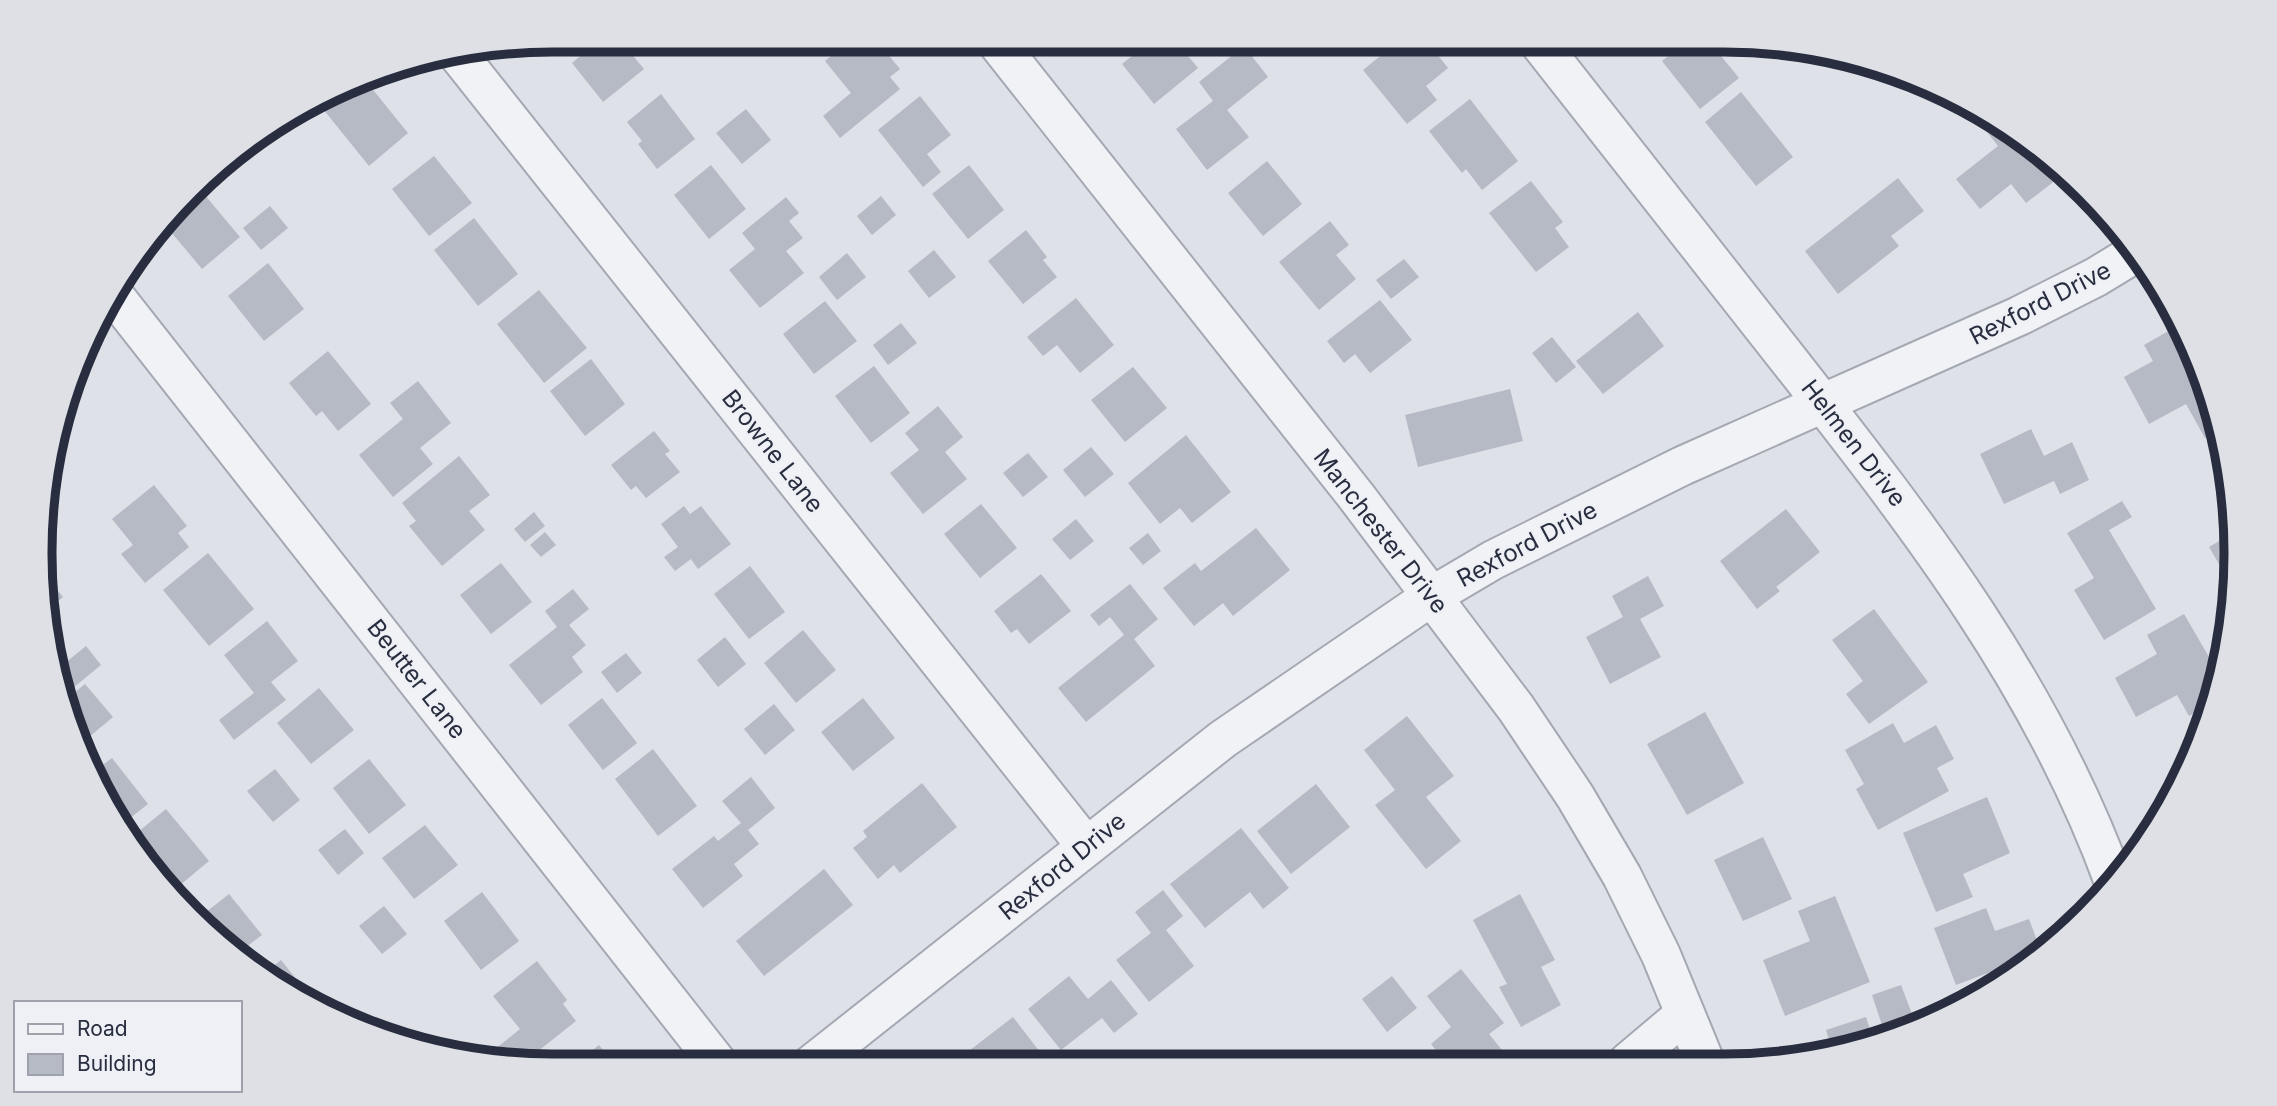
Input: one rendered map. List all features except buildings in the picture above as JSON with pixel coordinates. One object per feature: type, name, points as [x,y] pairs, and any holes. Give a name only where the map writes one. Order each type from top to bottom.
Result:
[{"type":"street","name":"Manchester Drive","points":[[1004,52],[1432,596],[1516,708],[1575,796],[1661,954],[1702,1054]]},
{"type":"street","name":"Helmen Drive","points":[[1546,52],[1904,506],[2004,655],[2078,793],[2110,871]]},
{"type":"street","name":"Browne Lane","points":[[463,61],[1086,846]]},
{"type":"street","name":"Rexford Drive","points":[[825,1054],[1223,739],[1432,596],[1493,560],[1670,472],[2018,316],[2096,277],[2128,258]]},
{"type":"street","name":"Beutter Lane","points":[[120,303],[710,1054]]},
{"type":"street","points":[[1638,1054],[1685,1014]]}]
